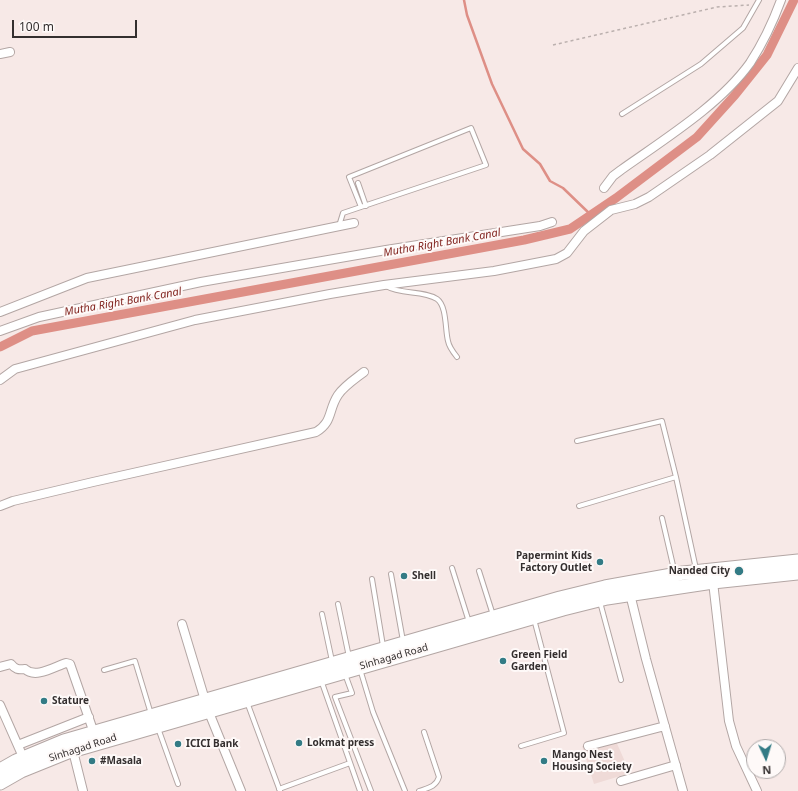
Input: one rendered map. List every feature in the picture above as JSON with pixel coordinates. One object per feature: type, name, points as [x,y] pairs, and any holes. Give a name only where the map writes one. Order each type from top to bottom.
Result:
[{"type":"main road","name":"Sinhagad Road","points":[[207,705],[246,700],[320,678],[346,664],[384,649],[494,617],[562,603],[599,600],[713,582],[780,569],[798,561]]},
{"type":"main road","name":"Sinhagad Road","points":[[0,783],[43,761],[154,721],[346,664],[534,617],[562,603],[605,587],[696,571],[780,569],[798,573]]},
{"type":"main road","name":"Sinhagad Road","points":[[0,770],[24,757],[64,741],[94,733],[154,721]]},
{"type":"street","points":[[604,188],[613,176],[720,97],[750,63],[770,28],[781,0]]},
{"type":"street","points":[[0,54],[10,52]]},
{"type":"street","points":[[0,380],[15,369],[195,320],[330,294],[384,285],[494,271],[556,259],[567,253],[584,231],[611,210],[635,204],[649,197],[710,155],[778,101],[798,68]]},
{"type":"street","points":[[0,331],[39,317],[201,282],[386,250],[533,228],[552,222]]},
{"type":"street","points":[[0,312],[87,278],[354,223]]},
{"type":"street","points":[[0,506],[13,501],[79,485],[316,432],[323,428],[328,422],[341,390],[364,372]]},
{"type":"street","points":[[713,582],[729,721],[736,746],[757,791]]},
{"type":"street","points":[[630,594],[664,726],[683,791]]},
{"type":"street","points":[[182,624],[207,705],[241,791]]},
{"type":"street","points":[[0,667],[11,664],[14,668],[36,674],[66,663],[70,664],[94,733]]},
{"type":"street","points":[[0,705],[24,757]]},
{"type":"street","points":[[18,745],[89,718]]},
{"type":"street","points":[[588,746],[664,726]]},
{"type":"street","points":[[72,750],[83,791]]},
{"type":"street","points":[[621,781],[676,765]]},
{"type":"lane","points":[[622,114],[701,64],[743,28],[758,2]]},
{"type":"lane","points":[[339,226],[343,213],[361,208],[486,165],[471,128],[348,177],[361,208]]},
{"type":"lane","points":[[358,183],[366,206]]},
{"type":"lane","points":[[384,285],[394,290],[427,295],[437,299],[441,303],[444,313],[448,341],[457,357]]},
{"type":"lane","points":[[577,441],[662,421],[676,477],[696,571]]},
{"type":"lane","points":[[579,506],[676,477]]},
{"type":"lane","points":[[662,518],[675,574]]},
{"type":"lane","points":[[452,568],[469,624]]},
{"type":"lane","points":[[479,571],[494,617]]},
{"type":"lane","points":[[391,574],[403,643]]},
{"type":"lane","points":[[372,579],[384,649]]},
{"type":"lane","points":[[599,600],[621,680]]},
{"type":"lane","points":[[338,604],[346,664],[352,693],[336,697],[371,791]]},
{"type":"lane","points":[[322,614],[346,664],[373,712],[405,791]]},
{"type":"lane","points":[[521,746],[564,733],[534,617]]},
{"type":"lane","points":[[104,670],[135,662],[154,721],[178,784]]},
{"type":"lane","points":[[320,678],[360,791]]},
{"type":"lane","points":[[246,700],[280,790],[350,763]]},
{"type":"lane","points":[[419,791],[431,787],[437,783],[439,777],[424,732]]},
{"type":"path","points":[[553,45],[717,7],[758,2]]},
{"type":"shaded area","points":[[615,739],[630,773],[594,784],[582,746]]},
{"type":"waterway","points":[[464,0],[467,15],[492,84],[523,149],[540,164],[550,181],[563,188],[591,215]]},
{"type":"waterway","name":"Mutha Right Bank Canal","points":[[0,347],[32,331],[524,240],[570,229],[616,198],[697,137],[735,95],[767,55],[794,0]]},
{"type":"place","name":"Papermint Kids Factory Outlet","points":[[600,562]]},
{"type":"place","name":"Nanded City","points":[[739,571]]},
{"type":"place","name":"Shell","points":[[404,576]]},
{"type":"place","name":"Green Field Garden","points":[[503,661]]},
{"type":"place","name":"Stature","points":[[44,701]]},
{"type":"place","name":"Lokmat press","points":[[299,743]]},
{"type":"place","name":"ICICI Bank","points":[[178,744]]},
{"type":"place","name":"#Masala","points":[[92,761]]},
{"type":"place","name":"Mango Nest Housing Society","points":[[544,761]]}]
